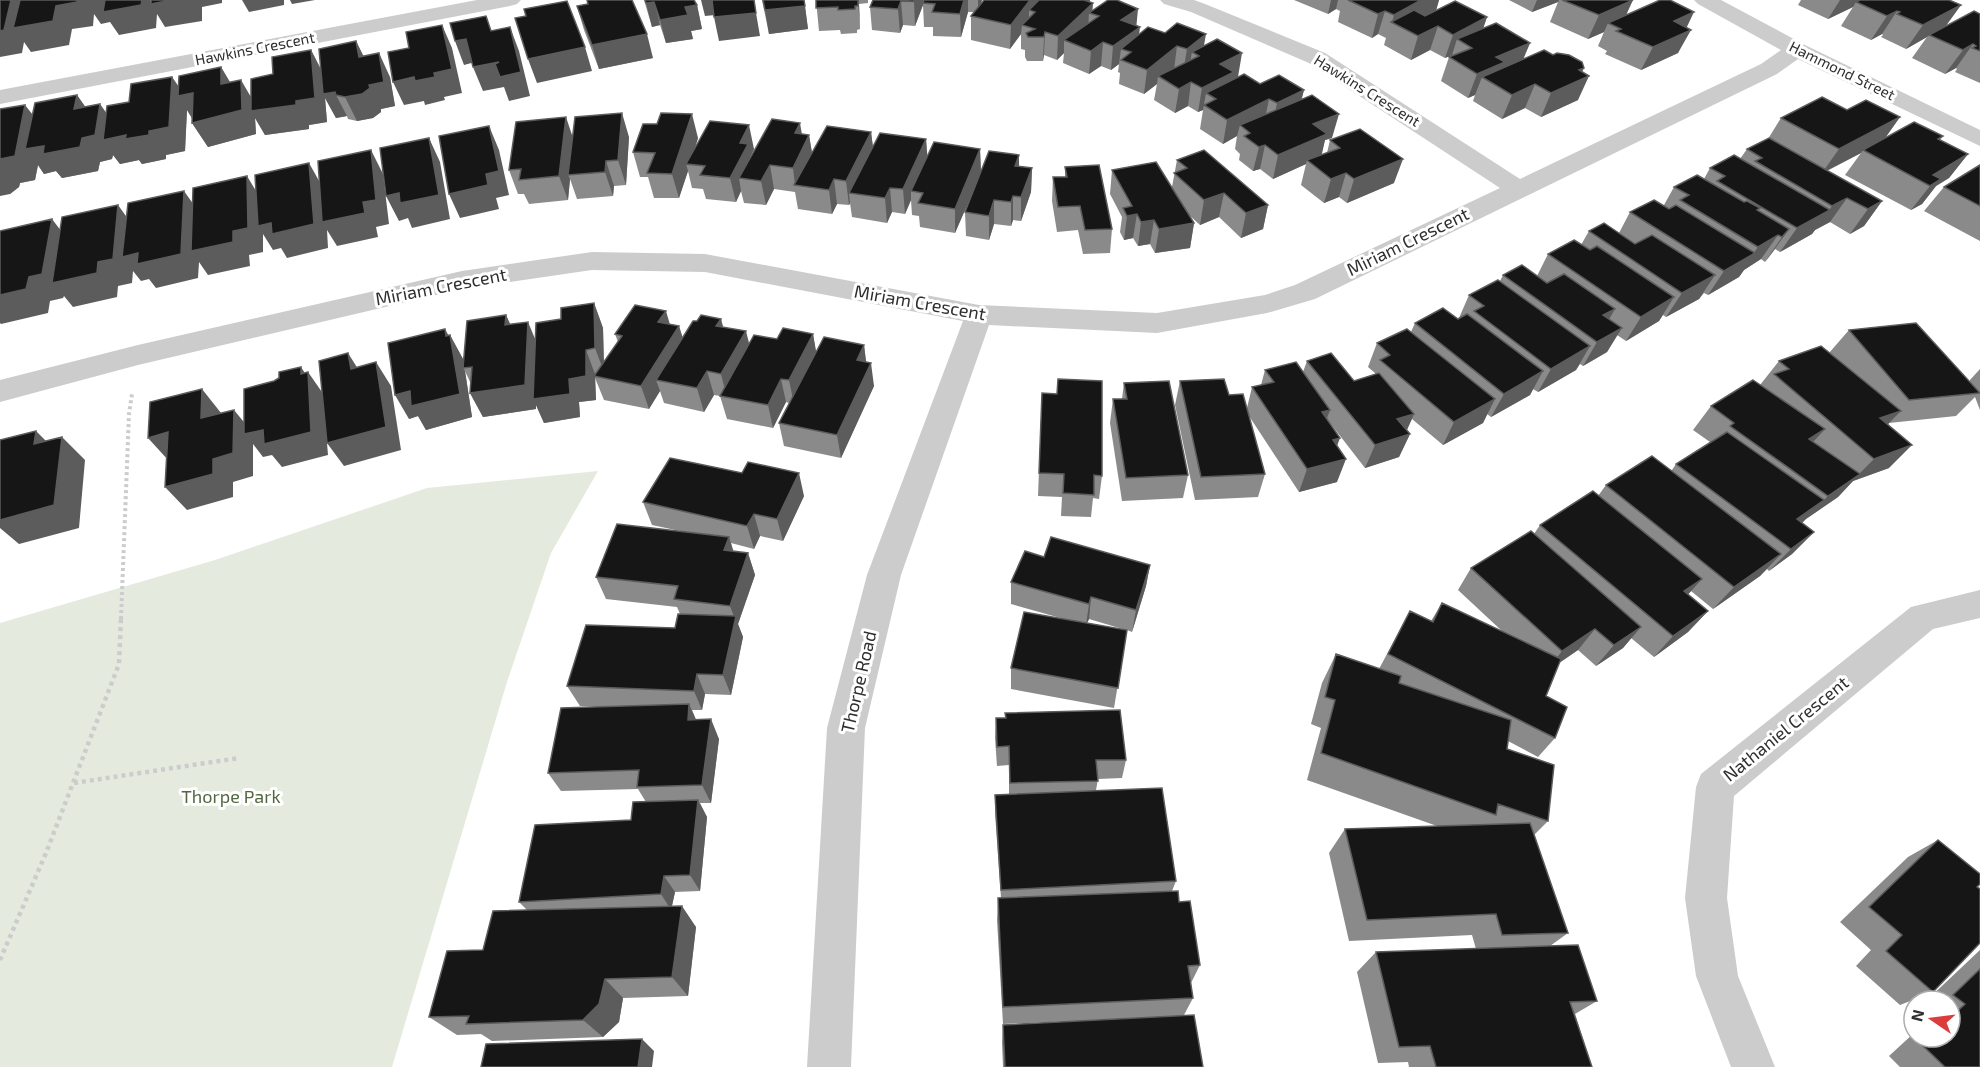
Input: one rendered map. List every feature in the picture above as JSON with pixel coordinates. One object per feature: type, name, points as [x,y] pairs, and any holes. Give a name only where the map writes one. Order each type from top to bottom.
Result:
[{"type":"street","name":"Hawkins Crescent","points":[[0,97],[510,0]]},
{"type":"street","name":"Hawkins Crescent","points":[[1171,0],[1198,8],[1317,58],[1518,189]]},
{"type":"street","name":"Hammond Street","points":[[1705,0],[1797,50],[1980,140]]},
{"type":"street","name":"Miriam Crescent","points":[[0,391],[138,355],[462,280],[592,261],[705,263],[979,315],[1157,323],[1267,304],[1305,292],[1769,69],[1797,50]]},
{"type":"street","name":"Thorpe Road","points":[[830,1067],[846,728],[884,575],[979,315]]},
{"type":"street","name":"Nathaniel Crescent","points":[[1753,1067],[1717,976],[1706,898],[1715,787],[1923,616],[1980,604]]},
{"type":"path","points":[[0,960],[46,853],[119,664],[129,414],[138,355]]},
{"type":"path","points":[[74,783],[239,758]]},
{"type":"green space","name":"Thorpe Park","points":[[598,471],[551,553],[507,682],[392,1067],[0,1067],[0,623],[215,560],[427,488]]},
{"type":"building","points":[[0,0],[11,0],[4,30],[0,31]]},
{"type":"building","points":[[20,0],[77,0],[77,2],[56,6],[53,21],[13,28]]},
{"type":"building","points":[[105,0],[142,0],[141,5],[103,12]]},
{"type":"building","points":[[151,0],[172,0],[151,4]]},
{"type":"building","points":[[587,0],[632,0],[647,34],[592,45],[577,6],[588,4]]},
{"type":"building","points":[[645,0],[694,0],[697,5],[685,7],[688,15],[660,20],[654,2],[646,3]]},
{"type":"building","points":[[712,0],[754,0],[756,13],[714,17]]},
{"type":"building","points":[[763,0],[804,0],[805,6],[765,10]]},
{"type":"building","points":[[816,0],[858,0],[858,6],[855,6],[855,9],[838,10],[838,7],[816,8]]},
{"type":"building","points":[[873,0],[914,0],[914,2],[901,1],[898,9],[870,7]]},
{"type":"building","points":[[924,0],[964,0],[960,14],[932,12],[935,4],[923,3]]},
{"type":"building","points":[[984,0],[1030,0],[1011,25],[971,16]]},
{"type":"building","points":[[1039,0],[1084,0],[1093,3],[1058,36],[1045,32],[1044,37],[1028,37],[1026,33],[1035,29],[1022,25],[1035,12],[1029,10]]},
{"type":"building","points":[[1108,0],[1117,0],[1138,9],[1121,20],[1140,27],[1113,46],[1103,42],[1091,51],[1064,40],[1099,16],[1089,13]]},
{"type":"building","points":[[1348,0],[1421,0],[1394,15],[1385,11],[1378,14]]},
{"type":"building","points":[[1562,0],[1633,0],[1599,15]]},
{"type":"building","points":[[1660,0],[1670,0],[1694,12],[1674,21],[1691,30],[1653,47],[1616,31],[1621,29],[1608,23]]},
{"type":"building","points":[[1860,0],[1949,0],[1961,5],[1923,25],[1897,14],[1900,12],[1897,11],[1887,16],[1856,2]]},
{"type":"building","points":[[567,1],[585,47],[528,59],[515,18],[526,16],[524,9]]},
{"type":"building","points":[[1455,1],[1487,17],[1453,35],[1438,26],[1418,36],[1391,22],[1414,10],[1425,16]]},
{"type":"building","points":[[1974,11],[1980,14],[1980,51],[1972,48],[1976,46],[1973,44],[1963,50],[1929,35]]},
{"type":"building","points":[[486,16],[491,31],[510,27],[521,72],[500,77],[495,64],[499,62],[473,67],[466,39],[455,41],[450,23]]},
{"type":"building","points":[[1177,23],[1206,34],[1187,49],[1177,46],[1147,70],[1121,60],[1131,52],[1121,49],[1148,27],[1165,33]]},
{"type":"building","points":[[1496,23],[1530,43],[1496,57],[1505,62],[1477,74],[1449,57],[1472,48],[1457,39]]},
{"type":"building","points":[[442,25],[452,69],[434,73],[435,77],[415,81],[414,77],[393,82],[388,52],[409,48],[406,32]]},
{"type":"building","points":[[1217,39],[1242,53],[1220,64],[1234,72],[1202,88],[1191,82],[1179,89],[1158,76],[1199,56],[1192,52]]},
{"type":"building","points":[[356,41],[359,57],[379,53],[384,82],[369,85],[370,88],[362,94],[345,97],[336,95],[335,92],[323,94],[319,49]]},
{"type":"building","points":[[311,50],[315,98],[296,101],[296,105],[251,111],[251,79],[273,74],[272,57]]},
{"type":"building","points":[[1544,50],[1553,55],[1557,53],[1569,55],[1582,62],[1584,68],[1579,70],[1589,76],[1551,93],[1535,84],[1512,95],[1482,77]]},
{"type":"building","points":[[221,67],[221,84],[241,80],[242,110],[192,123],[193,93],[178,96],[179,76]]},
{"type":"building","points":[[1244,74],[1260,84],[1279,75],[1304,90],[1277,103],[1269,99],[1227,120],[1204,105],[1216,99],[1206,93]]},
{"type":"building","points":[[172,77],[169,127],[149,131],[149,135],[125,139],[126,135],[103,140],[107,106],[129,102],[131,84]]},
{"type":"building","points":[[77,95],[74,109],[100,104],[95,135],[82,138],[80,147],[43,154],[44,146],[25,149],[35,103]]},
{"type":"building","points":[[1312,95],[1339,114],[1313,124],[1327,134],[1278,155],[1265,145],[1259,147],[1244,136],[1250,133],[1240,125]]},
{"type":"building","points":[[1822,97],[1847,110],[1866,100],[1900,117],[1839,149],[1781,118]]},
{"type":"building","points":[[25,105],[15,156],[0,159],[0,109]]},
{"type":"building","points":[[622,113],[618,160],[606,161],[605,172],[568,175],[575,117]]},
{"type":"building","points":[[661,113],[692,114],[672,174],[647,173],[655,153],[633,152],[643,124],[657,124]]},
{"type":"building","points":[[566,117],[559,176],[519,180],[521,169],[509,170],[516,122]]},
{"type":"building","points":[[772,119],[800,123],[795,133],[809,135],[793,168],[770,165],[761,181],[739,178]]},
{"type":"building","points":[[710,121],[749,125],[740,143],[748,144],[730,178],[700,175],[705,166],[686,164]]},
{"type":"building","points":[[1914,122],[1943,136],[1938,139],[1968,154],[1933,175],[1941,179],[1930,186],[1863,150]]},
{"type":"building","points":[[489,126],[499,171],[486,174],[488,185],[449,194],[439,136]]},
{"type":"building","points":[[827,126],[871,132],[846,181],[834,179],[829,190],[794,185]]},
{"type":"building","points":[[1360,129],[1403,159],[1354,179],[1346,173],[1331,179],[1307,160],[1340,148],[1330,140]]},
{"type":"building","points":[[880,133],[926,139],[903,189],[890,188],[885,198],[849,193]]},
{"type":"building","points":[[429,138],[439,195],[400,203],[399,193],[386,196],[380,148]]},
{"type":"building","points":[[1769,138],[1882,201],[1868,209],[1847,198],[1832,206],[1755,161],[1762,158],[1747,149]]},
{"type":"building","points":[[934,142],[980,149],[955,209],[918,203],[923,193],[911,191]]},
{"type":"building","points":[[371,150],[376,200],[363,202],[365,213],[322,222],[318,161]]},
{"type":"building","points":[[1204,150],[1268,205],[1246,213],[1224,193],[1204,200],[1174,173],[1187,168],[1177,160]]},
{"type":"building","points":[[989,151],[1019,155],[1015,166],[1032,168],[1021,197],[1013,196],[1011,202],[994,200],[989,216],[965,212]]},
{"type":"building","points":[[1734,155],[1830,210],[1797,228],[1717,181],[1725,176],[1710,168]]},
{"type":"building","points":[[1156,162],[1194,223],[1159,229],[1154,220],[1141,222],[1137,214],[1127,216],[1123,208],[1132,206],[1112,170]]},
{"type":"building","points":[[309,163],[314,224],[272,234],[271,223],[258,226],[255,175]]},
{"type":"building","points":[[1099,165],[1112,229],[1085,230],[1080,206],[1058,207],[1053,177],[1067,177],[1065,167]]},
{"type":"building","points":[[1980,165],[1980,206],[1944,187]]},
{"type":"building","points":[[1697,175],[1744,202],[1747,201],[1760,208],[1757,210],[1789,229],[1782,237],[1778,235],[1758,247],[1680,200],[1689,195],[1674,187]]},
{"type":"building","points":[[247,176],[248,228],[233,231],[233,242],[191,251],[193,188]]},
{"type":"building","points":[[184,191],[181,254],[137,264],[138,253],[122,257],[128,203]]},
{"type":"building","points":[[1654,200],[1669,209],[1676,205],[1755,253],[1724,271],[1630,212]]},
{"type":"building","points":[[118,205],[113,259],[98,262],[97,273],[52,283],[62,217]]},
{"type":"building","points":[[52,219],[42,274],[29,277],[26,289],[0,295],[0,231]]},
{"type":"building","points":[[1604,223],[1635,244],[1652,235],[1715,275],[1682,293],[1589,231]]},
{"type":"building","points":[[1574,240],[1590,250],[1597,246],[1674,297],[1641,317],[1548,254]]},
{"type":"building","points":[[1522,265],[1547,283],[1564,274],[1615,309],[1603,315],[1622,328],[1597,342],[1503,275]]},
{"type":"building","points":[[1498,280],[1590,346],[1551,369],[1474,311],[1484,306],[1469,295]]},
{"type":"building","points":[[594,303],[595,348],[586,350],[586,376],[569,379],[570,394],[533,399],[536,323],[561,319],[561,308]]},
{"type":"building","points":[[635,305],[666,311],[658,322],[679,326],[641,386],[594,376],[622,336],[615,334]]},
{"type":"building","points":[[1443,308],[1458,319],[1467,314],[1543,371],[1504,394],[1415,323]]},
{"type":"building","points":[[506,315],[505,325],[528,322],[525,385],[470,393],[472,367],[463,368],[467,321]]},
{"type":"building","points":[[701,315],[721,319],[716,326],[746,331],[721,374],[707,371],[697,388],[656,380],[693,321],[697,321]]},
{"type":"building","points":[[1916,323],[1980,393],[1909,400],[1849,330]]},
{"type":"building","points":[[783,328],[813,334],[789,380],[781,379],[768,405],[720,396],[754,335],[777,339]]},
{"type":"building","points":[[445,329],[446,336],[450,335],[460,394],[411,406],[410,391],[395,395],[388,343]]},
{"type":"building","points":[[1407,329],[1495,399],[1454,422],[1380,360],[1390,355],[1377,343]]},
{"type":"building","points":[[824,337],[864,345],[857,360],[871,363],[837,435],[779,423]]},
{"type":"building","points":[[1821,346],[1901,411],[1880,418],[1912,445],[1874,459],[1774,374],[1789,369],[1779,361]]},
{"type":"building","points":[[348,353],[351,369],[376,362],[386,427],[327,443],[319,361]]},
{"type":"building","points":[[1331,353],[1354,381],[1379,373],[1414,414],[1397,419],[1410,434],[1375,445],[1307,361]]},
{"type":"building","points":[[1296,362],[1330,410],[1322,412],[1340,438],[1333,440],[1346,459],[1307,469],[1252,387],[1274,382],[1265,370]]},
{"type":"building","points":[[301,367],[301,374],[308,372],[311,432],[264,444],[263,430],[244,434],[244,389],[274,381],[279,378],[279,372]]},
{"type":"building","points":[[1058,379],[1102,381],[1102,476],[1094,475],[1094,495],[1063,493],[1064,474],[1039,473],[1042,393],[1057,394]]},
{"type":"building","points":[[1224,379],[1229,395],[1243,394],[1265,474],[1201,477],[1180,381]]},
{"type":"building","points":[[1753,380],[1825,429],[1809,439],[1860,474],[1828,496],[1730,426],[1734,423],[1711,406]]},
{"type":"building","points":[[1169,381],[1188,475],[1126,478],[1113,399],[1127,399],[1124,383]]},
{"type":"building","points":[[202,389],[201,418],[234,410],[233,453],[213,459],[213,474],[165,487],[168,432],[148,438],[150,402]]},
{"type":"building","points":[[36,431],[34,444],[62,437],[54,505],[0,520],[0,440]]},
{"type":"building","points":[[1727,432],[1824,500],[1797,519],[1814,532],[1791,549],[1676,464]]},
{"type":"building","points":[[1652,456],[1781,554],[1734,587],[1606,485]]},
{"type":"building","points":[[670,458],[742,473],[748,462],[799,473],[777,519],[754,514],[747,526],[643,502]]},
{"type":"building","points":[[1593,491],[1702,579],[1684,591],[1708,611],[1673,636],[1540,525]]},
{"type":"building","points":[[617,524],[729,537],[724,550],[748,553],[730,606],[674,599],[678,586],[596,577]]},
{"type":"building","points":[[1531,531],[1641,627],[1614,645],[1595,629],[1562,651],[1471,568]]},
{"type":"building","points":[[1051,537],[1150,565],[1136,610],[1091,597],[1089,604],[1011,582],[1025,551],[1044,557]]},
{"type":"building","points":[[1442,603],[1561,659],[1546,696],[1567,707],[1555,738],[1388,654],[1410,611],[1433,622]]},
{"type":"building","points":[[1024,612],[1127,630],[1118,688],[1011,668]]},
{"type":"building","points":[[678,614],[736,616],[723,675],[697,674],[694,691],[567,686],[586,625],[675,628]]},
{"type":"building","points":[[1336,654],[1401,676],[1399,683],[1511,720],[1507,749],[1554,765],[1548,821],[1498,804],[1496,815],[1321,753],[1335,700],[1325,697]]},
{"type":"building","points":[[689,704],[688,720],[711,719],[702,785],[637,787],[639,770],[548,773],[561,708]]},
{"type":"building","points":[[1120,710],[1126,760],[1096,760],[1098,781],[1010,783],[1009,746],[997,747],[996,718],[1006,718],[1005,713]]},
{"type":"building","points":[[1162,788],[1176,881],[1001,890],[995,795]]},
{"type":"building","points":[[698,800],[690,875],[664,876],[661,894],[519,902],[535,825],[631,820],[633,802]]},
{"type":"building","points":[[1530,823],[1568,933],[1502,935],[1496,914],[1367,920],[1345,829]]},
{"type":"building","points":[[1938,840],[1980,874],[1980,884],[1977,887],[1980,889],[1980,943],[1936,989],[1930,989],[1886,951],[1902,935],[1869,907]]},
{"type":"building","points":[[1178,891],[1179,902],[1190,901],[1200,965],[1188,966],[1193,998],[1003,1007],[998,898]]},
{"type":"building","points":[[682,906],[672,977],[605,979],[599,1004],[583,1020],[466,1024],[469,1016],[429,1017],[447,951],[483,950],[493,911]]},
{"type":"building","points":[[1578,945],[1597,1001],[1570,1002],[1592,1067],[1436,1067],[1430,1046],[1399,1047],[1376,952]]},
{"type":"building","points":[[1980,969],[1980,1067],[1945,1067],[1926,1049],[1962,1049],[1962,1007],[1965,1004],[1962,1002],[1962,989],[1959,989]]},
{"type":"building","points":[[1194,1015],[1203,1067],[1005,1067],[1003,1025]]},
{"type":"building","points":[[642,1039],[638,1067],[481,1067],[486,1044]]}]
